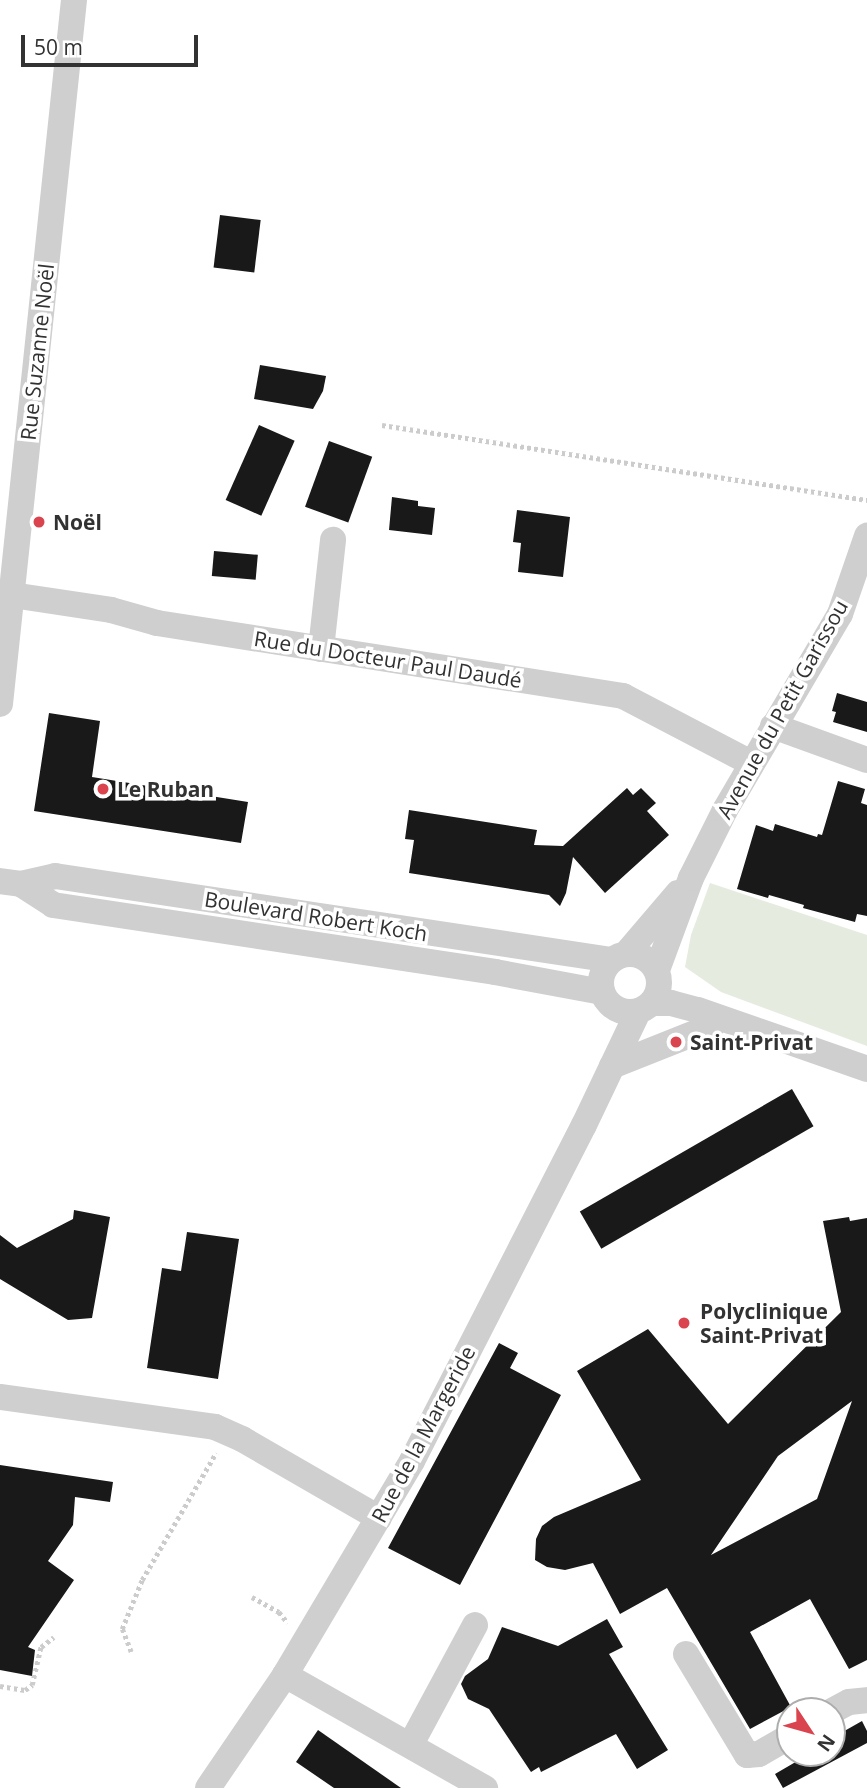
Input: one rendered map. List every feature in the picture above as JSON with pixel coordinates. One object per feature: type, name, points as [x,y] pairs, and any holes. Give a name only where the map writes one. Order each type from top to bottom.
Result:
[{"type":"street","name":"Rue Suzanne Noël","points":[[0,704],[74,0]]},
{"type":"street","name":"Avenue du Petit Garissou","points":[[637,994],[691,878],[751,763],[840,614],[867,536]]},
{"type":"street","points":[[321,649],[333,540]]},
{"type":"street","name":"Rue du Docteur Paul Daudé","points":[[12,595],[110,610],[157,623],[622,696],[751,763]]},
{"type":"street","points":[[773,726],[867,760]]},
{"type":"street","name":"Boulevard Robert Koch","points":[[10,883],[55,876],[619,957],[644,957],[637,994]]},
{"type":"street","name":"Avenue du Petit Garissou","points":[[619,957],[691,878]]},
{"type":"street","name":"Boulevard Robert Koch","points":[[10,883],[53,905],[637,994],[709,1014],[867,1069]]},
{"type":"street","points":[[619,957],[602,975],[637,994]]},
{"type":"street","name":"Rue de la Margeride","points":[[208,1788],[285,1675],[412,1461],[612,1066],[637,994]]},
{"type":"street","points":[[612,1066],[709,1027],[709,1014]]},
{"type":"street","points":[[0,1397],[215,1427],[242,1439],[379,1518]]},
{"type":"street","points":[[411,1744],[475,1625]]},
{"type":"street","points":[[686,1654],[742,1751],[753,1756],[776,1744]]},
{"type":"street","points":[[285,1675],[485,1788]]},
{"type":"street","points":[[846,1704],[867,1700]]},
{"type":"path","points":[[382,425],[867,500]]},
{"type":"path","points":[[131,1652],[122,1629],[142,1580],[221,1444],[235,1453],[242,1439]]},
{"type":"path","points":[[252,1597],[279,1612],[304,1643]]},
{"type":"path","points":[[0,1686],[25,1690],[32,1685],[41,1647],[54,1637]]},
{"type":"shaded area","points":[[710,883],[867,935],[867,1046],[721,992],[685,967],[691,935]]},
{"type":"building","points":[[220,215],[261,220],[254,273],[214,268]]},
{"type":"building","points":[[260,365],[326,376],[323,391],[313,409],[254,399]]},
{"type":"building","points":[[259,425],[295,441],[261,516],[226,500]]},
{"type":"building","points":[[329,441],[372,457],[348,523],[305,507]]},
{"type":"building","points":[[392,497],[418,501],[418,506],[435,508],[432,535],[389,530]]},
{"type":"building","points":[[517,510],[570,517],[563,577],[518,572],[521,543],[513,542]]},
{"type":"building","points":[[214,551],[258,555],[256,580],[212,576]]},
{"type":"building","points":[[837,693],[867,702],[867,732],[833,722],[836,712],[832,711]]},
{"type":"building","name":"Le Ruban","points":[[49,713],[100,721],[92,777],[248,802],[241,843],[34,811]]},
{"type":"building","points":[[838,781],[865,789],[861,803],[867,805],[867,916],[857,914],[855,922],[803,908],[804,905],[769,895],[768,898],[737,889],[756,825],[773,831],[775,824],[817,837],[818,834],[822,835]]},
{"type":"building","points":[[627,788],[633,795],[641,788],[656,803],[647,811],[669,835],[605,893],[573,857],[566,893],[560,906],[549,895],[409,873],[414,840],[405,839],[409,810],[537,830],[534,845],[563,846]]},
{"type":"building","points":[[792,1089],[814,1126],[601,1249],[580,1212]]},
{"type":"building","points":[[74,1210],[110,1217],[92,1318],[68,1320],[0,1279],[0,1235],[17,1248],[73,1219]]},
{"type":"building","points":[[849,1217],[850,1221],[867,1218],[867,1660],[849,1669],[810,1599],[750,1632],[786,1697],[776,1697],[776,1715],[750,1729],[667,1588],[620,1614],[593,1563],[565,1570],[547,1567],[535,1560],[536,1539],[542,1526],[554,1517],[641,1480],[577,1371],[648,1329],[728,1424],[841,1312],[823,1221]],"holes":[[[852,1401],[817,1499],[711,1555],[778,1456]]]},
{"type":"building","points":[[187,1232],[239,1239],[218,1379],[147,1368],[162,1268],[181,1271]]},
{"type":"building","points":[[499,1343],[518,1353],[510,1368],[561,1395],[460,1585],[388,1548]]},
{"type":"building","points":[[0,1465],[113,1482],[110,1502],[75,1497],[73,1525],[48,1561],[74,1580],[28,1647],[35,1650],[32,1676],[0,1670]]},
{"type":"building","points":[[607,1619],[623,1647],[609,1654],[668,1750],[637,1769],[616,1734],[541,1772],[539,1767],[531,1772],[489,1709],[468,1699],[461,1684],[465,1676],[488,1659],[502,1627],[558,1646]]},
{"type":"building","points":[[862,1721],[867,1731],[867,1743],[846,1754],[846,1730]]},
{"type":"building","points":[[318,1730],[401,1788],[334,1788],[296,1762]]},
{"type":"building","points":[[787,1767],[822,1767],[783,1788],[775,1774]]},
{"type":"place","name":"Noël","points":[[39,522]]},
{"type":"place","name":"Le Ruban","points":[[103,789]]},
{"type":"place","name":"Saint-Privat","points":[[676,1042]]},
{"type":"place","name":"Polyclinique Saint-Privat","points":[[684,1323]]}]
